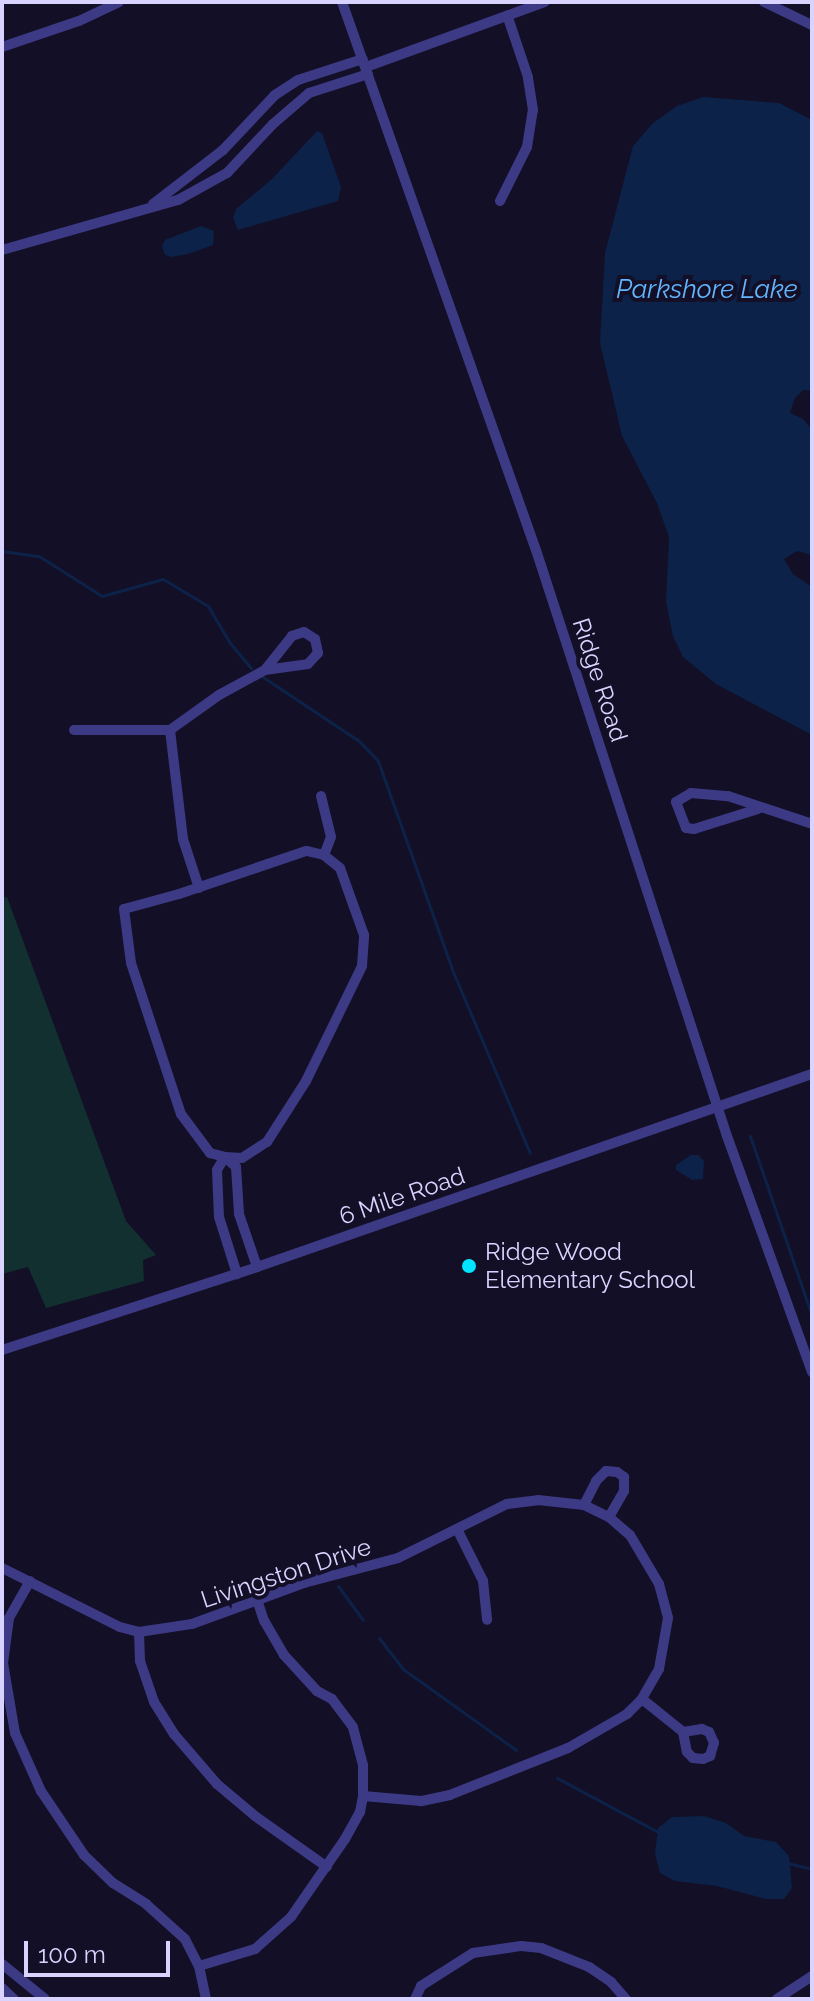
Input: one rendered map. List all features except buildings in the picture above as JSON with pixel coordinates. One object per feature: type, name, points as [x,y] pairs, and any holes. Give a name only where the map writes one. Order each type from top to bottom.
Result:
[{"type":"street","points":[[2,47],[79,21],[119,2]]},
{"type":"street","name":"Ridge Road","points":[[342,2],[536,550],[719,1109],[812,1372]]},
{"type":"street","points":[[2,250],[178,200],[209,185],[309,93],[366,66],[545,2]]},
{"type":"street","points":[[764,2],[812,25]]},
{"type":"street","points":[[500,201],[527,147],[534,103],[507,15]]},
{"type":"street","points":[[152,205],[237,136],[265,103],[298,80],[366,66]]},
{"type":"street","points":[[237,136],[250,150]]},
{"type":"street","points":[[74,730],[170,730],[219,695],[265,670],[308,664],[318,653],[315,639],[304,632],[292,636],[265,670]]},
{"type":"street","points":[[170,730],[183,839],[199,888]]},
{"type":"street","points":[[758,809],[694,829],[686,828],[676,802],[691,793],[728,796],[758,809],[812,824]]},
{"type":"street","points":[[321,796],[331,837],[324,855]]},
{"type":"street","points":[[306,851],[324,855],[340,868],[364,935],[362,966],[306,1081],[267,1142],[248,1156],[225,1157],[210,1153],[181,1114],[131,963],[124,909],[199,888],[306,851]]},
{"type":"street","name":"6 Mile Road","points":[[2,1350],[237,1274],[719,1109],[812,1074]]},
{"type":"street","points":[[225,1157],[236,1167],[239,1214],[257,1267]]},
{"type":"street","points":[[225,1157],[217,1170],[219,1217],[237,1274]]},
{"type":"street","points":[[584,1505],[596,1481],[606,1471],[617,1472],[624,1477],[624,1491],[609,1517]]},
{"type":"street","name":"Livingston Drive","points":[[2,1568],[120,1627],[139,1632],[192,1624],[257,1599],[398,1558],[507,1504],[538,1500],[584,1505],[609,1517],[641,1550],[659,1584],[668,1618],[662,1661],[642,1699],[600,1733],[450,1795],[421,1801],[363,1796]]},
{"type":"street","points":[[457,1529],[483,1581],[487,1620]]},
{"type":"street","points":[[30,1581],[9,1618],[2,1672],[15,1733],[34,1776],[84,1855],[113,1883],[185,1939],[199,1966],[206,1999]]},
{"type":"street","points":[[199,1966],[255,1949],[291,1917],[327,1867],[360,1812],[363,1796],[363,1765],[353,1727],[332,1699],[317,1691],[284,1655],[264,1621],[257,1599]]},
{"type":"street","points":[[139,1632],[140,1661],[154,1702],[174,1734],[217,1784],[327,1867]]},
{"type":"street","points":[[642,1699],[683,1732]]},
{"type":"street","points":[[415,1999],[421,1986],[473,1953],[521,1946],[541,1948],[589,1967],[611,1982],[626,1999]]},
{"type":"street","points":[[14,1999],[2,1986],[6,1968],[45,1999]]},
{"type":"street","points":[[777,1999],[812,1976]]},
{"type":"green space","points":[[7,897],[126,1221],[156,1255],[143,1260],[144,1281],[46,1308],[28,1267],[2,1274],[2,898]]},
{"type":"water","name":"Parkshore Lake","points":[[703,97],[779,103],[812,120],[812,391],[803,390],[795,398],[790,413],[803,419],[812,430],[812,555],[797,551],[784,559],[793,574],[812,587],[812,735],[716,684],[683,657],[673,636],[666,602],[669,537],[657,503],[622,436],[600,343],[605,253],[633,146],[653,123],[677,106]]},
{"type":"water","points":[[317,131],[322,133],[341,187],[338,201],[238,230],[233,218],[236,209],[272,179]]},
{"type":"water","points":[[201,226],[214,231],[213,245],[188,254],[165,255],[162,246],[165,240]]},
{"type":"water","points":[[691,1155],[698,1155],[704,1161],[703,1179],[692,1180],[676,1170],[676,1165]]},
{"type":"water","points":[[704,1816],[726,1823],[744,1836],[776,1842],[789,1856],[792,1888],[784,1899],[766,1899],[717,1886],[675,1881],[660,1873],[655,1854],[658,1828],[672,1817]]},
{"type":"waterway","points":[[2,551],[39,556],[102,596],[163,579],[208,606],[230,643],[251,668]]},
{"type":"waterway","points":[[263,677],[359,741],[378,761],[454,974],[530,1153]]},
{"type":"waterway","points":[[750,1136],[812,1316]]},
{"type":"waterway","points":[[338,1586],[363,1620]]},
{"type":"waterway","points":[[379,1638],[403,1669],[516,1750]]},
{"type":"waterway","points":[[557,1778],[660,1833]]},
{"type":"waterway","points":[[787,1863],[812,1869]]},
{"type":"place","name":"Ridge Wood Elementary School","points":[[469,1266]]}]
